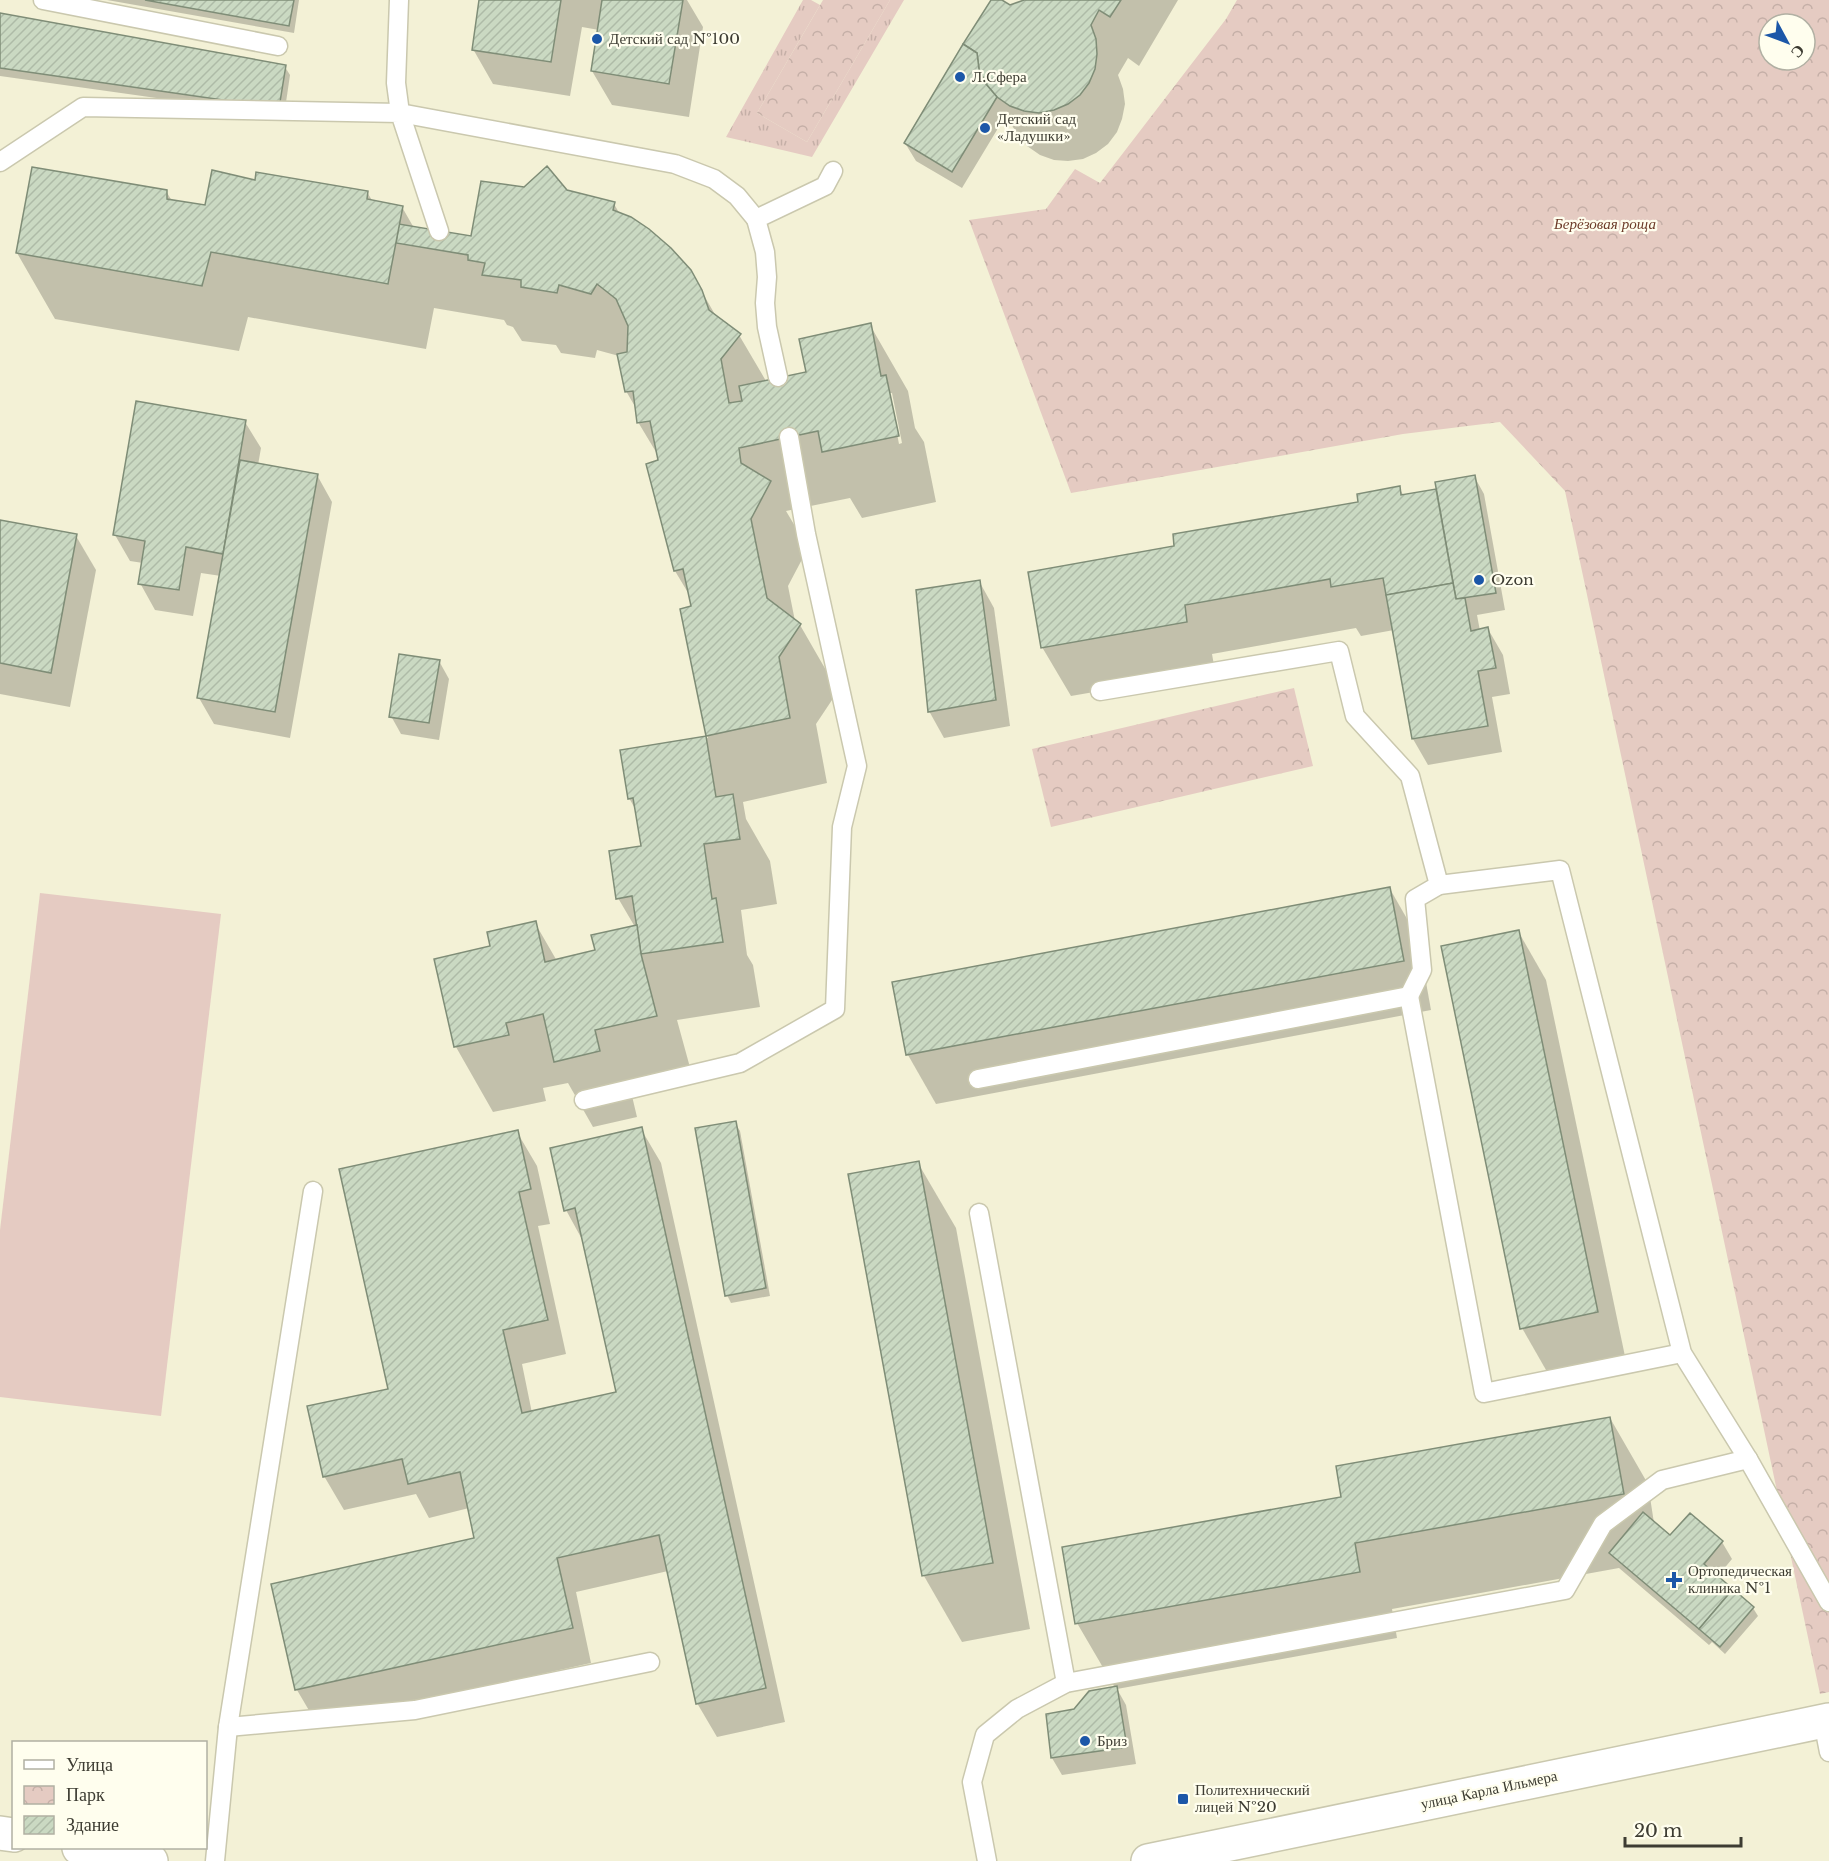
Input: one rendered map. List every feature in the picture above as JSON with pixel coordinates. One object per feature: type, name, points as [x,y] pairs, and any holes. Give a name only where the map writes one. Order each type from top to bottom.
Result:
[{"type":"street","name":"улица Карла Ильмера","points":[[1148,1861],[1826,1720]]},
{"type":"street","points":[[85,1849],[151,1861]]},
{"type":"lane","points":[[43,0],[278,46]]},
{"type":"lane","points":[[399,0],[396,83],[400,113],[439,231]]},
{"type":"lane","points":[[0,162],[83,107],[400,113],[675,164],[714,178],[737,196],[756,219],[765,252],[768,291],[765,303],[767,327],[778,377]]},
{"type":"lane","points":[[756,219],[825,186],[833,171]]},
{"type":"lane","points":[[584,1100],[740,1063],[835,1010],[842,827],[857,766],[806,534],[789,437]]},
{"type":"lane","points":[[1100,691],[1339,651],[1354,716],[1410,776],[1439,885]]},
{"type":"lane","points":[[1682,1353],[1484,1393],[1409,996],[1422,970],[1415,899],[1439,885],[1560,870],[1682,1353],[1748,1459],[1829,1602]]},
{"type":"lane","points":[[978,1079],[1409,996]]},
{"type":"lane","points":[[215,1861],[228,1727],[313,1191]]},
{"type":"lane","points":[[980,1213],[1066,1683]]},
{"type":"lane","points":[[987,1861],[972,1782],[985,1736],[1017,1708],[1066,1683],[1565,1590],[1603,1524],[1662,1480],[1748,1459]]},
{"type":"lane","points":[[228,1727],[415,1710],[650,1662]]},
{"type":"lane","points":[[1826,1720],[1829,1752]]},
{"type":"green space","points":[[803,0],[811,0],[820,5],[757,113],[807,142],[890,0],[904,0],[812,157],[726,137]]},
{"type":"green space","points":[[823,0],[890,0],[807,142],[757,113]]},
{"type":"green space","name":"Берёзовая роща","points":[[1237,0],[1829,0],[1829,1692],[1820,1694],[1565,491],[1500,422],[1403,434],[1071,493],[969,220],[1046,209],[1075,169],[1100,183],[1226,19]]},
{"type":"green space","points":[[1294,688],[1313,766],[1051,827],[1032,749]]},
{"type":"green space","points":[[40,893],[221,914],[161,1416],[0,1397],[0,1230]]},
{"type":"building","points":[[145,0],[294,0],[289,26]]},
{"type":"building","points":[[479,0],[561,0],[551,62],[472,50]]},
{"type":"building","points":[[602,0],[683,0],[669,84],[591,71]]},
{"type":"building","points":[[991,0],[1002,0],[1010,5],[1024,0],[1121,0],[1110,17],[1099,10],[1091,25],[1096,39],[1095,69],[1080,95],[1068,104],[1039,113],[1010,106],[997,97],[986,84],[979,69],[977,53],[963,44]]},
{"type":"building","points":[[0,13],[286,65],[279,108],[0,68]]},
{"type":"building","points":[[963,44],[977,53],[979,69],[986,84],[997,97],[952,172],[904,143]]},
{"type":"building","points":[[547,166],[567,190],[615,202],[613,210],[631,217],[671,248],[691,270],[702,290],[709,310],[741,334],[721,359],[729,403],[742,401],[739,386],[806,372],[799,339],[871,323],[881,376],[886,375],[899,436],[822,452],[818,431],[739,448],[741,463],[771,481],[751,519],[767,598],[801,624],[779,657],[790,718],[706,736],[680,609],[691,606],[683,569],[674,571],[646,464],[658,460],[650,421],[637,423],[633,391],[625,392],[617,354],[627,352],[628,326],[616,299],[597,284],[591,294],[559,285],[557,293],[521,287],[521,280],[482,275],[485,263],[468,260],[468,255],[396,243],[399,224],[471,236],[481,181],[524,187]]},
{"type":"building","points":[[32,167],[167,190],[167,199],[205,205],[212,170],[255,180],[256,172],[368,191],[367,199],[403,206],[388,284],[211,252],[202,286],[16,253]]},
{"type":"building","points":[[136,401],[246,420],[223,554],[186,547],[179,590],[138,584],[145,541],[113,535]]},
{"type":"building","points":[[240,460],[318,474],[275,712],[197,698]]},
{"type":"building","points":[[1475,475],[1496,593],[1456,599],[1435,482]]},
{"type":"building","points":[[1400,486],[1401,495],[1436,489],[1453,583],[1386,595],[1383,578],[1331,587],[1330,579],[1185,605],[1187,622],[1041,648],[1028,572],[1174,546],[1173,534],[1358,502],[1357,494]]},
{"type":"building","points":[[0,520],[77,534],[51,673],[0,663]]},
{"type":"building","points":[[980,580],[996,700],[928,712],[916,590]]},
{"type":"building","points":[[1453,583],[1456,599],[1465,598],[1471,631],[1488,627],[1496,668],[1478,671],[1488,726],[1412,739],[1386,595]]},
{"type":"building","points":[[399,654],[440,660],[429,723],[389,717]]},
{"type":"building","points":[[706,736],[716,797],[733,794],[740,839],[704,844],[712,899],[716,898],[723,942],[641,954],[632,896],[616,899],[609,851],[641,846],[633,798],[628,799],[620,750]]},
{"type":"building","points":[[1390,887],[1404,961],[906,1055],[892,982]]},
{"type":"building","points":[[536,921],[545,962],[595,950],[591,935],[637,925],[641,954],[657,1016],[595,1030],[600,1051],[554,1062],[543,1014],[506,1023],[509,1035],[454,1047],[434,959],[490,946],[487,932]]},
{"type":"building","points":[[1519,930],[1598,1312],[1520,1329],[1441,946]]},
{"type":"building","points":[[736,1121],[766,1288],[725,1296],[695,1128]]},
{"type":"building","points":[[642,1127],[766,1688],[696,1704],[659,1535],[557,1558],[573,1628],[295,1690],[271,1584],[474,1538],[460,1472],[408,1484],[402,1459],[323,1477],[307,1406],[388,1389],[339,1169],[518,1130],[531,1189],[519,1192],[548,1320],[503,1330],[522,1413],[616,1392],[575,1208],[564,1211],[550,1148]]},
{"type":"building","points":[[919,1161],[993,1563],[922,1576],[848,1174]]},
{"type":"building","points":[[1610,1417],[1624,1494],[1355,1543],[1360,1572],[1075,1624],[1062,1547],[1341,1497],[1336,1466]]},
{"type":"building","points":[[1643,1512],[1670,1535],[1690,1513],[1723,1541],[1704,1564],[1733,1589],[1699,1629],[1609,1553]]},
{"type":"building","points":[[1733,1589],[1754,1607],[1720,1647],[1699,1629]]},
{"type":"building","points":[[1117,1686],[1127,1747],[1051,1758],[1046,1714],[1074,1709],[1089,1691]]},
{"type":"place","name":"Детский сад №100","points":[[597,39]]},
{"type":"place","name":"Л.Сфера","points":[[960,77]]},
{"type":"place","name":"Детский сад «Ладушки»","points":[[985,128]]},
{"type":"place","name":"Ozon","points":[[1479,580]]},
{"type":"place","name":"Ортопедическая клиника №1","points":[[1674,1580]]},
{"type":"place","name":"Бриз","points":[[1085,1741]]},
{"type":"place","name":"Политехнический лицей №20","points":[[1183,1799]]}]
